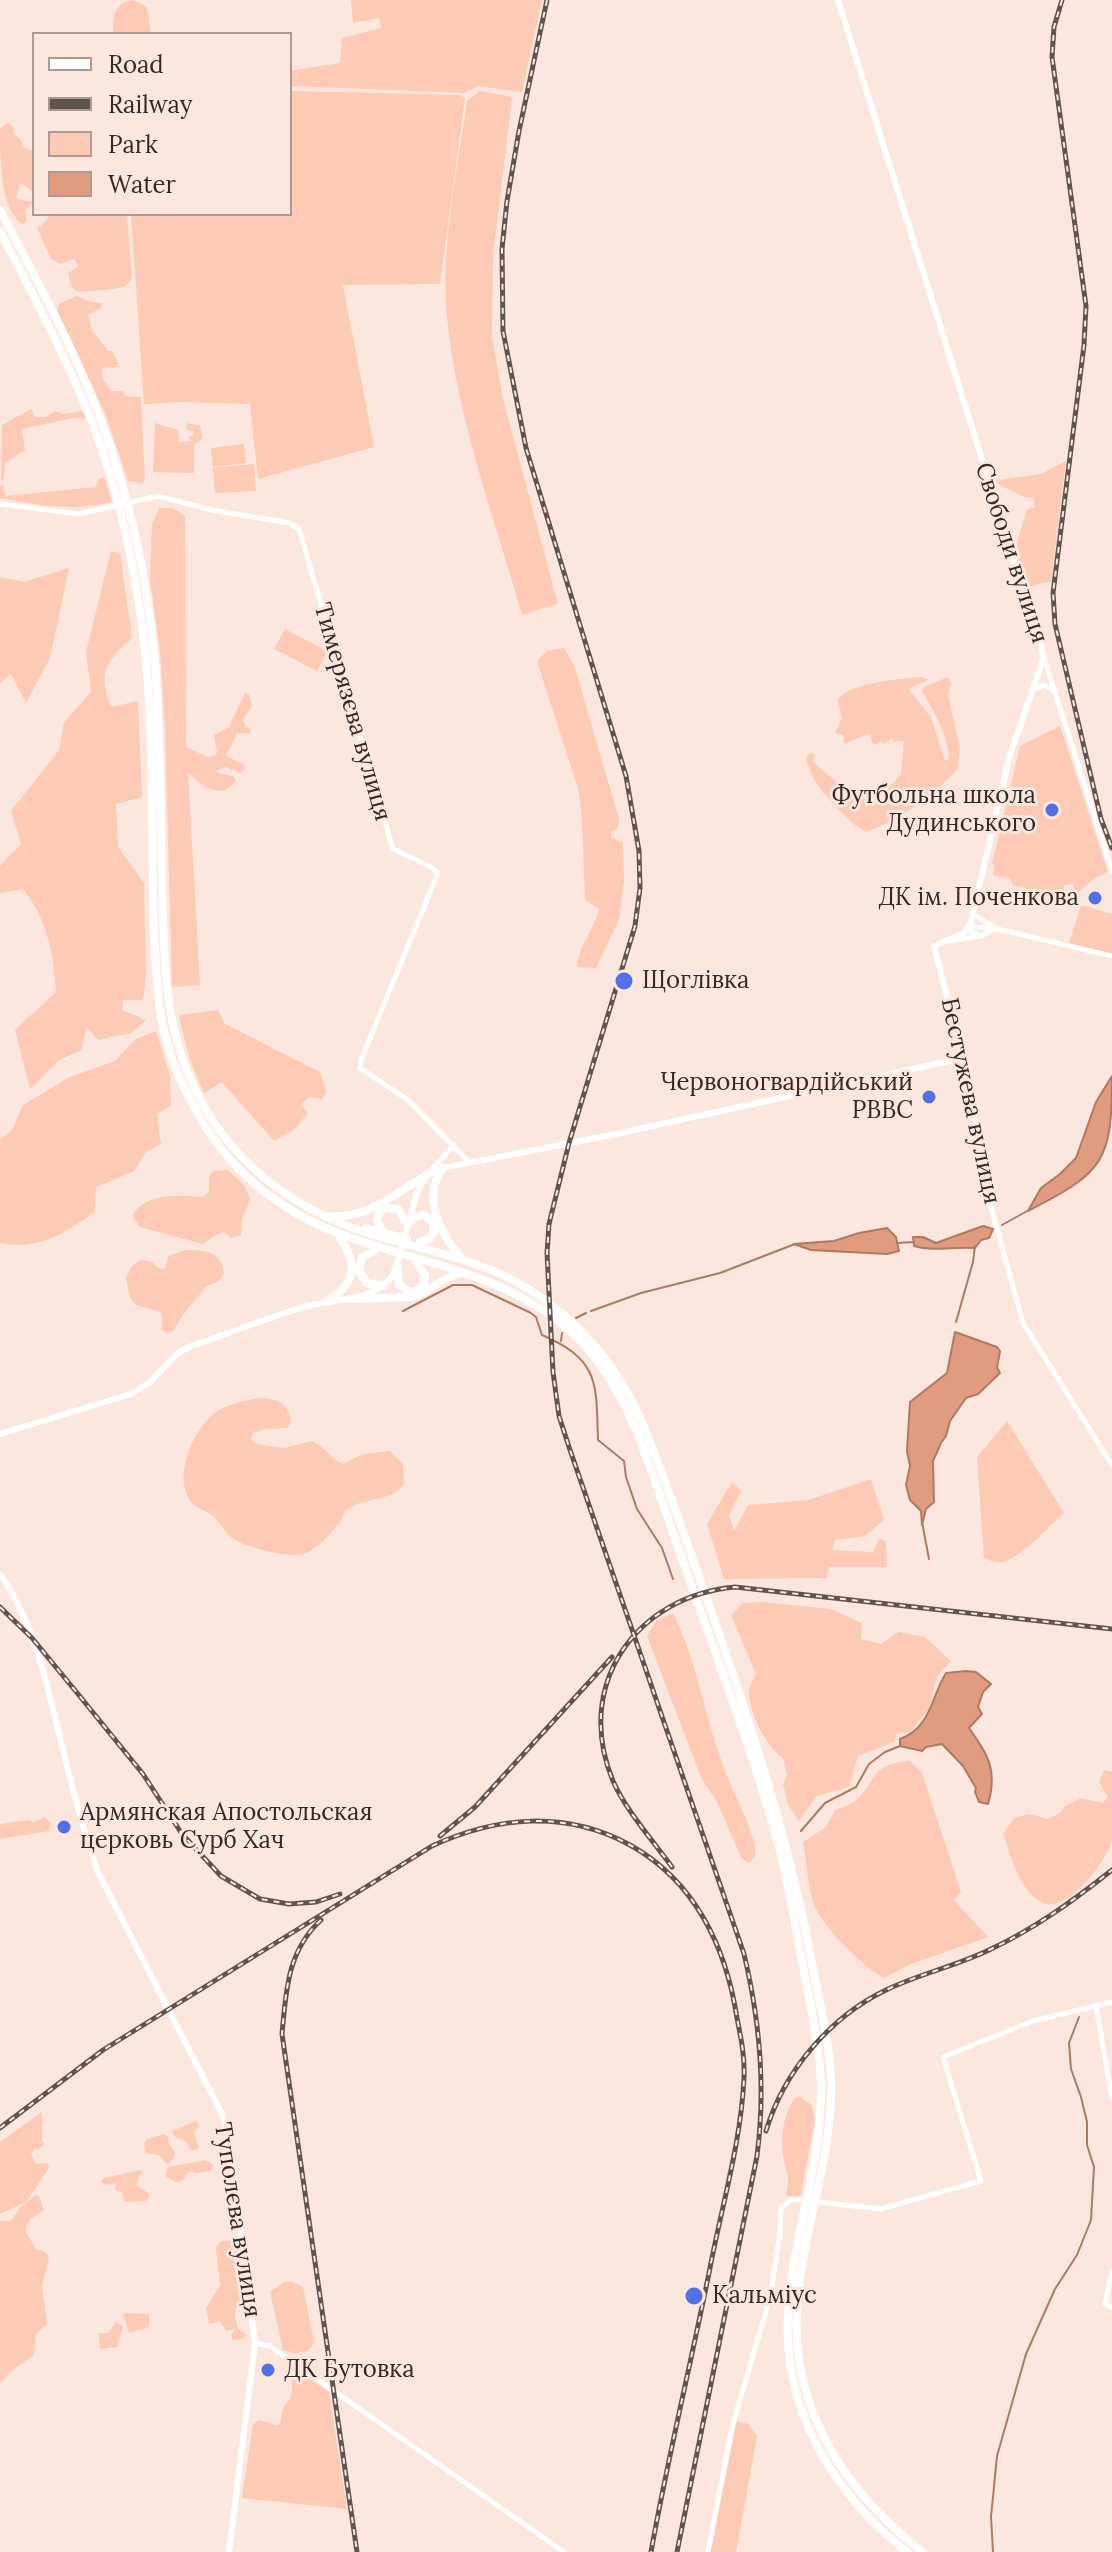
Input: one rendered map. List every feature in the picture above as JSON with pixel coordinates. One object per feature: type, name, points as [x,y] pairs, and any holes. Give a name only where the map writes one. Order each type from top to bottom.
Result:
[{"type":"main road","name":"Свободи вулиця","points":[[838,0],[1044,657],[1009,758],[968,928]]},
{"type":"main road","points":[[0,210],[64,336],[101,421],[123,487],[144,601],[159,716],[157,877],[161,1021],[173,1064],[188,1097],[215,1142],[241,1172],[291,1210],[340,1238],[374,1251],[464,1272]]},
{"type":"main road","points":[[0,231],[81,396],[105,462],[144,601]]},
{"type":"main road","points":[[157,877],[169,1008],[190,1080],[215,1125],[243,1161],[280,1190],[345,1226],[478,1265]]},
{"type":"main road","points":[[951,941],[968,928]]},
{"type":"main road","name":"Бестужева вулиця","points":[[951,941],[934,946],[963,1058]]},
{"type":"main road","points":[[328,1215],[364,1213],[443,1168],[616,1134],[963,1058]]},
{"type":"main road","points":[[443,1168],[435,1181],[432,1199],[445,1233],[460,1256]]},
{"type":"main road","points":[[0,1434],[131,1394],[149,1383],[178,1353],[189,1347],[284,1313],[364,1296],[383,1286],[393,1275],[417,1192],[427,1175]]},
{"type":"main road","points":[[383,1232],[377,1220],[385,1208],[398,1209],[406,1227]]},
{"type":"main road","points":[[328,1215],[460,1256],[520,1285],[568,1319],[593,1343],[620,1387],[641,1431],[702,1602],[780,1850],[816,2035],[822,2083],[812,2191]]},
{"type":"main road","points":[[406,1227],[419,1215],[432,1221],[434,1232],[429,1239],[420,1242]]},
{"type":"main road","points":[[325,1228],[495,1282],[560,1322],[620,1387]]},
{"type":"main road","points":[[326,1302],[345,1288],[352,1273],[351,1257],[340,1238]]},
{"type":"main road","points":[[374,1251],[362,1257],[359,1271],[367,1283],[383,1286]]},
{"type":"main road","points":[[397,1264],[399,1285],[410,1292],[418,1290],[425,1279],[416,1262]]},
{"type":"main road","points":[[350,1299],[412,1297],[440,1280],[464,1272]]},
{"type":"main road","name":"Туполєва вулиця","points":[[0,1574],[10,1589],[39,1655],[84,1833],[98,1872],[222,2114],[228,2133],[255,2343]]},
{"type":"main road","points":[[702,1602],[756,1739],[781,1820],[799,1896],[831,2078],[830,2108],[808,2210],[791,2266],[786,2319],[789,2359],[798,2398],[815,2443],[830,2469],[862,2511],[907,2552]]},
{"type":"main road","points":[[808,2210],[796,2319],[798,2355],[807,2394],[838,2465],[872,2508],[922,2552]]},
{"type":"main road","points":[[229,2552],[255,2343]]},
{"type":"street","name":"Тимерязєва вулиця","points":[[0,504],[79,514],[158,496],[296,526],[393,849],[438,873],[360,1068],[408,1100],[454,1145]]},
{"type":"street","points":[[1044,657],[1112,871]]},
{"type":"street","points":[[1033,690],[1047,686],[1056,694]]},
{"type":"street","points":[[973,914],[996,929]]},
{"type":"street","points":[[968,928],[996,929],[1112,956]]},
{"type":"street","points":[[968,928],[981,936]]},
{"type":"street","points":[[951,941],[981,936],[996,929]]},
{"type":"street","name":"Бестужева вулиця","points":[[963,1058],[991,1207],[1023,1323],[1112,1465]]},
{"type":"street","points":[[427,1175],[454,1145],[469,1162]]},
{"type":"street","points":[[708,2552],[732,2427],[770,2298],[781,2208],[792,2199],[868,2208],[892,2207],[981,2181],[943,2057],[1033,2021],[1112,2002]]},
{"type":"street","points":[[1096,2006],[1112,2097]]},
{"type":"street","points":[[1112,2271],[1105,2304],[1112,2308]]},
{"type":"street","name":"Туполєва вулиця","points":[[255,2343],[270,2346],[564,2552]]},
{"type":"green space","points":[[133,0],[147,7],[151,32],[114,32],[116,12],[127,1]]},
{"type":"green space","points":[[351,0],[542,0],[522,92],[478,86],[465,93],[292,86],[292,71],[340,63],[342,38],[381,28],[379,18],[353,23]]},
{"type":"green space","points":[[292,91],[460,95],[465,98],[440,284],[343,285],[374,447],[258,479],[250,404],[144,404],[131,216],[292,216]]},
{"type":"green space","points":[[480,91],[512,97],[493,256],[492,337],[503,399],[558,604],[522,615],[469,435],[448,326],[446,270],[450,213],[467,101]]},
{"type":"green space","points":[[7,123],[13,127],[24,148],[32,151],[32,190],[20,183],[16,199],[32,202],[25,210],[26,222],[22,224],[9,207],[5,195],[0,129]]},
{"type":"green space","points":[[48,216],[127,216],[132,277],[128,284],[119,288],[76,291],[68,273],[79,266],[74,259],[61,264],[51,259],[37,228]]},
{"type":"green space","points":[[77,296],[102,303],[101,308],[88,315],[92,330],[108,351],[112,351],[120,367],[102,368],[103,379],[111,391],[141,397],[145,480],[142,483],[128,481],[105,413],[57,311],[59,304]]},
{"type":"green space","points":[[31,409],[35,417],[46,417],[55,411],[65,414],[83,411],[86,419],[73,418],[22,429],[25,450],[5,463],[4,479],[1,481],[2,425]]},
{"type":"green space","points":[[155,423],[178,430],[179,442],[192,441],[187,437],[192,436],[194,431],[186,429],[187,423],[200,426],[202,438],[194,442],[194,473],[153,472]]},
{"type":"green space","points":[[244,444],[246,463],[213,467],[211,448]]},
{"type":"green space","points":[[1066,461],[1051,581],[1027,587],[1015,548],[1027,510],[1035,507],[1033,497],[1026,498],[992,481],[1041,474]]},
{"type":"green space","points":[[254,464],[256,491],[215,493],[213,468]]},
{"type":"green space","points":[[104,477],[112,502],[98,505],[42,505],[0,498],[3,484],[5,496],[96,487],[98,479]]},
{"type":"green space","points":[[159,508],[173,508],[185,516],[186,747],[208,757],[214,756],[217,753],[214,735],[229,727],[245,693],[249,694],[252,706],[243,720],[246,727],[251,728],[250,734],[237,733],[226,756],[245,768],[240,773],[226,767],[216,771],[233,776],[236,780],[230,787],[217,791],[210,789],[188,772],[200,985],[172,987],[165,729],[160,651],[150,579],[152,524]]},
{"type":"green space","points":[[111,551],[120,553],[132,638],[110,661],[106,668],[105,685],[111,707],[138,701],[142,797],[116,804],[118,847],[144,883],[146,975],[143,1000],[123,1000],[122,1010],[146,1020],[131,1033],[98,1040],[87,1028],[81,1050],[58,1061],[30,1089],[15,1030],[56,992],[53,965],[43,925],[23,889],[0,893],[0,866],[21,844],[11,811],[59,750],[64,722],[91,692],[86,652]]},
{"type":"green space","points":[[69,568],[50,658],[26,703],[11,674],[0,683],[0,577],[24,582]]},
{"type":"green space","points":[[285,629],[327,651],[317,671],[274,649]]},
{"type":"green space","points":[[564,648],[574,665],[619,819],[618,828],[611,832],[611,837],[623,843],[624,880],[619,920],[596,968],[577,967],[599,909],[585,900],[579,792],[537,661],[547,651]]},
{"type":"green space","points":[[922,677],[928,680],[908,689],[931,717],[945,761],[949,759],[943,732],[922,691],[924,687],[948,677],[951,684],[948,695],[960,748],[958,768],[929,798],[890,822],[866,832],[850,821],[821,790],[806,757],[811,753],[815,755],[813,762],[850,793],[877,804],[886,798],[899,802],[924,789],[883,794],[901,774],[904,741],[894,742],[892,737],[886,744],[881,741],[875,745],[870,733],[844,744],[843,735],[835,733],[842,718],[837,700],[844,694],[876,682]]},
{"type":"green space","points":[[1060,726],[1108,872],[1074,895],[1073,884],[1064,885],[1064,895],[1050,895],[1013,885],[1010,879],[993,875],[995,865],[992,864],[1020,746]]},
{"type":"green space","points":[[1081,905],[1112,914],[1112,954],[1069,944]]},
{"type":"green space","points":[[218,1010],[225,1024],[320,1072],[326,1092],[322,1100],[310,1096],[300,1105],[308,1113],[296,1128],[274,1141],[222,1082],[204,1093],[192,1064],[179,1015]]},
{"type":"green space","points":[[156,1031],[170,1076],[171,1105],[157,1115],[161,1144],[146,1152],[134,1171],[96,1187],[95,1212],[73,1227],[39,1242],[0,1243],[0,1140],[12,1130],[23,1105],[70,1077],[115,1061],[136,1039]]},
{"type":"green space","points":[[228,1170],[244,1185],[250,1199],[242,1220],[241,1235],[231,1238],[224,1232],[203,1244],[140,1227],[132,1216],[138,1208],[154,1199],[203,1197],[209,1192],[209,1177],[213,1171]]},
{"type":"green space","points":[[185,1250],[213,1254],[221,1261],[223,1273],[218,1281],[204,1289],[174,1330],[167,1333],[161,1329],[163,1319],[160,1312],[132,1301],[126,1278],[131,1267],[140,1260],[165,1269],[168,1256]]},
{"type":"green space","points":[[260,1398],[281,1403],[291,1422],[287,1428],[253,1433],[251,1440],[257,1444],[284,1448],[311,1441],[343,1464],[363,1454],[390,1451],[403,1464],[404,1483],[386,1497],[348,1509],[323,1541],[303,1554],[266,1551],[232,1538],[215,1517],[190,1501],[184,1477],[187,1455],[196,1435],[214,1414],[240,1402]]},
{"type":"green space","points":[[1007,1421],[1064,1513],[1018,1555],[998,1562],[984,1559],[977,1457]]},
{"type":"green space","points":[[871,1479],[884,1520],[865,1536],[835,1540],[832,1550],[873,1552],[879,1539],[886,1541],[887,1567],[829,1567],[827,1578],[724,1579],[707,1524],[732,1482],[741,1491],[729,1515],[734,1531],[748,1505],[809,1500]]},
{"type":"green space","points":[[743,1603],[831,1609],[862,1623],[861,1639],[881,1644],[898,1632],[925,1637],[951,1661],[938,1675],[928,1710],[910,1732],[897,1734],[894,1742],[858,1756],[849,1787],[817,1796],[799,1821],[788,1805],[783,1784],[787,1775],[783,1758],[770,1745],[754,1715],[749,1695],[756,1674],[731,1615]]},
{"type":"green space","points":[[673,1613],[689,1652],[730,1784],[751,1832],[756,1854],[750,1863],[742,1859],[716,1800],[702,1780],[647,1636],[656,1621]]},
{"type":"green space","points":[[910,1761],[922,1773],[961,1892],[954,1900],[988,1937],[911,1964],[884,1978],[847,1948],[817,1911],[803,1842],[826,1827],[835,1810],[859,1798],[882,1768]]},
{"type":"green space","points":[[1104,1770],[1112,1772],[1112,1840],[1109,1849],[1094,1872],[1074,1893],[1063,1901],[1043,1903],[1022,1882],[1003,1834],[1014,1818],[1029,1814],[1048,1819],[1081,1798],[1103,1803],[1108,1797],[1099,1782]]},
{"type":"green space","points":[[45,1817],[51,1824],[49,1831],[0,1839],[0,1824],[34,1822]]},
{"type":"green space","points":[[800,2097],[812,2105],[815,2120],[801,2193],[797,2197],[787,2196],[788,2180],[782,2141],[788,2111],[795,2098]]},
{"type":"green space","points":[[42,2112],[42,2142],[45,2143],[31,2154],[36,2164],[48,2163],[49,2168],[26,2202],[0,2214],[0,2142]]},
{"type":"green space","points":[[196,2121],[199,2125],[194,2133],[199,2148],[191,2151],[186,2141],[174,2136],[172,2131]]},
{"type":"green space","points":[[164,2134],[175,2152],[167,2165],[159,2155],[146,2153],[144,2144],[147,2139]]},
{"type":"green space","points":[[206,2160],[213,2165],[211,2171],[190,2171],[182,2181],[176,2182],[165,2176],[168,2167]]},
{"type":"green space","points":[[140,2170],[142,2173],[137,2185],[149,2194],[145,2201],[124,2202],[123,2193],[115,2190],[116,2183],[106,2185],[101,2182],[104,2178]]},
{"type":"green space","points":[[36,2195],[44,2210],[30,2219],[25,2230],[36,2249],[45,2252],[49,2258],[42,2286],[47,2324],[36,2334],[34,2355],[0,2383],[0,2221],[11,2221],[20,2207]]},
{"type":"green space","points":[[237,2240],[240,2243],[246,2293],[243,2307],[236,2308],[235,2315],[238,2329],[247,2335],[243,2339],[233,2340],[231,2335],[235,2329],[226,2331],[220,2321],[209,2324],[206,2308],[220,2285],[216,2247],[221,2241]]},
{"type":"green space","points":[[284,2282],[303,2287],[314,2342],[301,2353],[283,2350],[270,2292]]},
{"type":"green space","points":[[149,2314],[149,2327],[129,2333],[123,2315]]},
{"type":"green space","points":[[116,2322],[123,2326],[117,2347],[100,2349],[99,2333],[109,2333]]},
{"type":"green space","points":[[287,2363],[329,2392],[347,2509],[242,2498],[253,2424],[260,2420],[280,2424],[283,2408],[291,2397]]},
{"type":"green space","points":[[737,2421],[748,2424],[757,2436],[736,2552],[710,2552]]},
{"type":"water","points":[[1112,1076],[1110,1128],[1098,1161],[1073,1186],[1028,1211],[1041,1188],[1076,1158],[1096,1102]]},
{"type":"water","points":[[983,1226],[993,1229],[989,1238],[981,1240],[975,1248],[929,1249],[914,1246],[913,1237],[923,1237],[936,1243]]},
{"type":"water","points":[[887,1228],[896,1237],[899,1251],[887,1254],[811,1250],[794,1244],[834,1241]]},
{"type":"water","points":[[955,1332],[997,1347],[1000,1351],[997,1368],[1000,1373],[978,1394],[966,1398],[950,1421],[933,1461],[934,1502],[926,1509],[922,1525],[921,1511],[910,1500],[906,1485],[910,1466],[907,1451],[910,1402],[947,1373]]},
{"type":"water","points":[[976,1672],[991,1684],[983,1692],[978,1707],[982,1714],[969,1728],[989,1763],[992,1782],[988,1804],[979,1802],[976,1788],[963,1766],[942,1744],[926,1747],[922,1751],[900,1746],[900,1739],[924,1720],[946,1673]]},
{"type":"waterway","points":[[1002,1225],[1029,1210]]},
{"type":"waterway","points":[[897,1243],[914,1242]]},
{"type":"waterway","points":[[591,1311],[641,1293],[720,1273],[795,1244]]},
{"type":"waterway","points":[[956,1322],[975,1246]]},
{"type":"waterway","points":[[403,1311],[453,1285],[472,1285],[531,1313],[536,1317],[542,1335],[575,1354],[585,1364],[595,1388],[598,1440],[624,1461],[637,1509],[662,1548],[673,1579]]},
{"type":"waterway","points":[[576,1318],[586,1313]]},
{"type":"waterway","points":[[561,1341],[562,1333]]},
{"type":"waterway","points":[[922,1522],[929,1559]]},
{"type":"waterway","points":[[801,1831],[825,1803],[856,1787],[869,1764],[900,1746]]},
{"type":"waterway","points":[[993,2552],[991,2517],[997,2456],[1026,2354],[1055,2289],[1077,2255],[1091,2220],[1094,2167],[1087,2145],[1087,2122],[1071,2069],[1069,2043],[1079,2017]]},
{"type":"railway","points":[[547,0],[507,201],[502,249],[503,331],[526,448],[626,776],[639,851],[640,888],[635,926],[569,1143],[549,1224],[547,1253],[553,1372],[559,1416],[569,1447],[744,1954],[760,2054],[761,2105],[757,2156],[677,2552]]},
{"type":"railway","points":[[1062,0],[1054,27],[1052,57],[1086,306],[1084,345],[1053,593],[1055,624],[1101,819],[1112,848]]},
{"type":"railway","points":[[672,1867],[618,1792],[603,1745],[601,1711],[608,1680],[622,1651],[642,1627],[669,1608],[700,1594],[735,1587],[1112,1629]]},
{"type":"railway","points":[[0,1607],[32,1638],[143,1774],[182,1834],[221,1876],[260,1899],[289,1904],[316,1902],[340,1894]]},
{"type":"railway","points":[[440,1836],[475,1807],[612,1657]]},
{"type":"railway","points":[[0,2128],[103,2050],[432,1846],[481,1828],[531,1821],[581,1826],[630,1845],[673,1877],[704,1918],[725,1966],[732,1992],[744,2070],[735,2150],[651,2552]]},
{"type":"railway","points":[[766,2131],[784,2087],[797,2067],[846,2015],[886,1990],[1006,1942],[1053,1914],[1112,1870]]},
{"type":"railway","points":[[321,1920],[301,1945],[290,1973],[282,2034],[357,2552]]},
{"type":"place","name":"Футбольна школа Дудинського","points":[[1052,810]]},
{"type":"place","name":"ДК ім. Поченкова","points":[[1095,898]]},
{"type":"place","name":"Щоглівка","points":[[624,981]]},
{"type":"place","name":"Червоногвардійський РВВС","points":[[929,1097]]},
{"type":"place","name":"Армянская Апостольская церковь Сурб Хач","points":[[64,1827]]},
{"type":"place","name":"Кальміус","points":[[694,2296]]},
{"type":"place","name":"ДК Бутовка","points":[[268,2370]]}]
